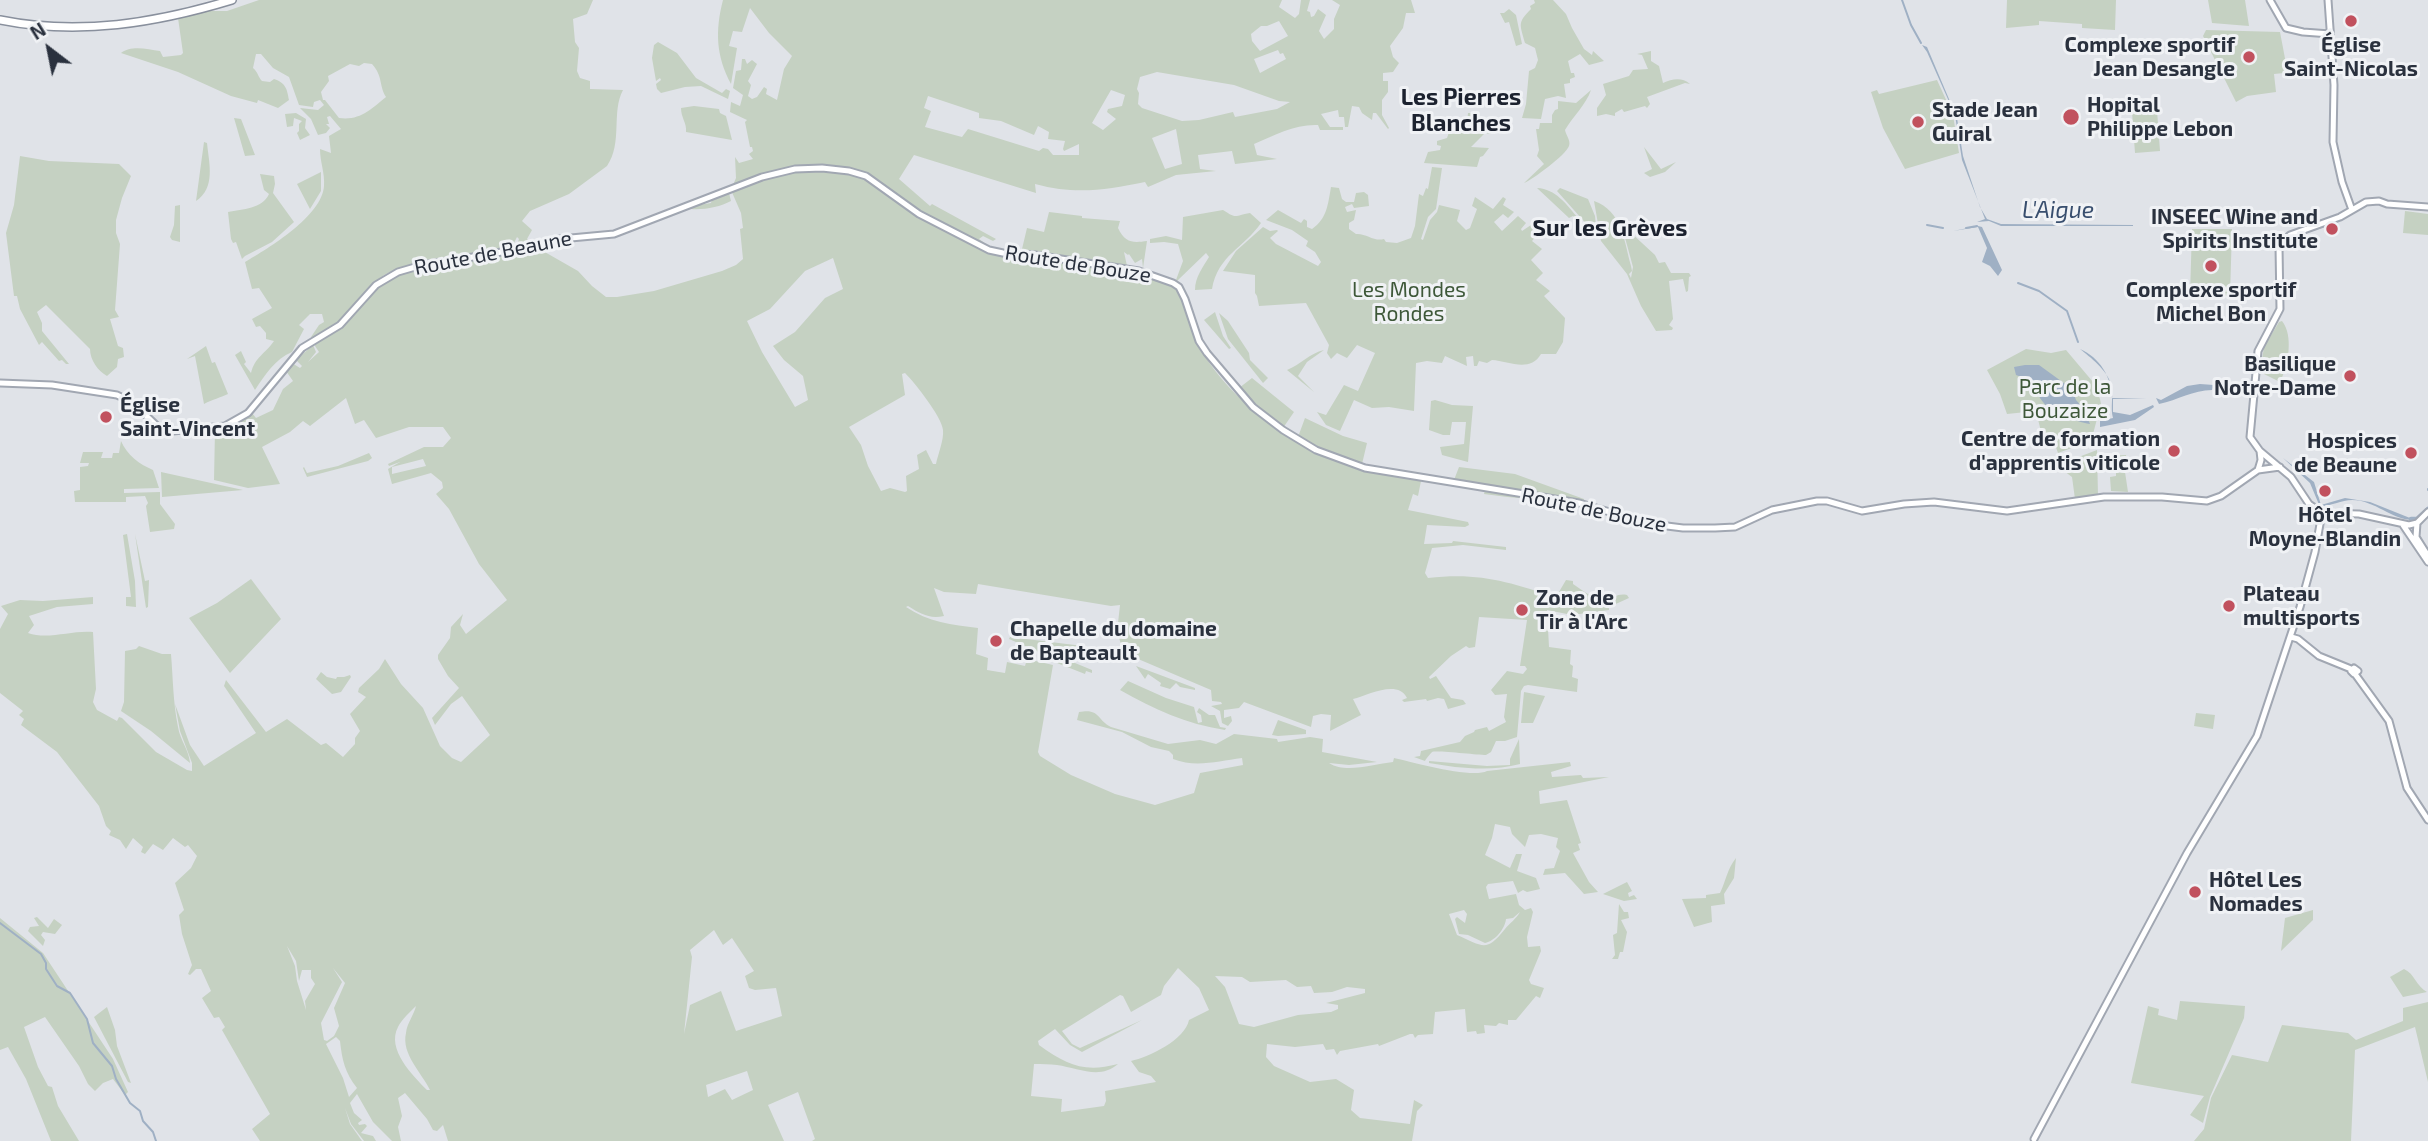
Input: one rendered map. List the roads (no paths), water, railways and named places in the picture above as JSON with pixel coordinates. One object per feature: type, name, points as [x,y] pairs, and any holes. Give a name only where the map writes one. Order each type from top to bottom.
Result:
[{"type":"highway","points":[[0,18],[51,24],[97,23],[152,15],[217,0]]},
{"type":"highway","points":[[0,18],[51,28],[97,28],[143,21],[232,0]]},
{"type":"main road","points":[[2270,0],[2286,28],[2330,34]]},
{"type":"main road","points":[[2328,0],[2334,90],[2333,142],[2348,210]]},
{"type":"main road","name":"Route de Bouze","points":[[731,188],[795,169],[849,171],[874,180],[919,214],[989,250],[1090,262],[1165,278],[1181,291],[1199,341],[1207,353],[1253,407],[1316,450],[1354,465],[1579,503],[1668,527],[1735,527],[1772,510],[1817,501],[1828,501],[1862,511],[1934,502],[2007,511],[2104,497],[2162,497],[2207,501],[2221,496],[2258,470]]},
{"type":"main road","name":"Route de Beaune","points":[[0,383],[52,385],[111,393],[128,400],[153,423],[167,430],[225,426],[248,413],[302,348],[340,326],[370,291],[392,275],[422,265],[492,254],[560,239],[614,234],[731,188]]},
{"type":"main road","points":[[2428,207],[2366,202],[2293,233],[2280,244],[2277,254],[2280,309],[2258,351],[2250,432],[2252,441],[2260,451],[2293,479],[2309,504],[2322,513],[2359,513],[2403,525],[2417,523],[2428,512]]},
{"type":"main road","points":[[2260,451],[2258,470],[2280,467]]},
{"type":"main road","points":[[2044,1118],[2041,1141],[2032,1140],[2187,853],[2255,740],[2294,638],[2322,513]]},
{"type":"main road","points":[[2417,523],[2416,537],[2428,556]]},
{"type":"main road","points":[[2403,525],[2428,562]]},
{"type":"main road","points":[[2294,638],[2319,656],[2353,672],[2389,721],[2407,788],[2428,820]]},
{"type":"water","points":[[1922,45],[1927,47],[1957,118],[1963,156],[1978,201],[1962,160],[1955,115]]},
{"type":"water","points":[[1981,209],[1987,219],[2001,224],[2133,226],[2001,226],[1989,221],[1977,222],[1985,219]]},
{"type":"water","points":[[1978,226],[1982,227],[2002,270],[1998,276],[1990,266],[1982,262],[1987,248],[1978,227],[1953,231]]},
{"type":"water","points":[[2080,349],[2093,357],[2106,374],[2098,364]]},
{"type":"water","points":[[2039,365],[2072,389],[2090,424],[2064,416],[2047,406],[2030,382],[2016,375],[2014,367]]},
{"type":"water","points":[[2253,383],[2252,387],[2215,395],[2216,385],[2232,388]]},
{"type":"water","points":[[2214,385],[2212,390],[2159,404],[2156,398],[2161,400],[2187,386]]},
{"type":"water","points":[[2112,398],[2147,398],[2113,399],[2113,412],[2130,415],[2153,405],[2154,407],[2135,420],[2100,427],[2100,421],[2113,418]]},
{"type":"water","points":[[2283,458],[2314,482],[2321,505],[2345,498],[2370,502],[2415,520],[2399,517],[2360,501],[2348,500],[2320,507],[2310,483]]},
{"type":"waterway","points":[[1902,0],[1921,43]]},
{"type":"waterway","name":"L'Aigue","points":[[1927,225],[1943,228]]},
{"type":"waterway","points":[[1966,228],[1977,226]]},
{"type":"waterway","points":[[2018,283],[2039,291],[2067,311],[2078,342]]},
{"type":"waterway","points":[[2411,519],[2417,519],[2428,509]]},
{"type":"waterway","points":[[0,923],[41,954],[46,969],[57,986],[70,993],[87,1019],[93,1043],[112,1066],[130,1103],[140,1111],[156,1141]]},
{"type":"place","name":"Église Saint-Nicolas","points":[[2351,21]]},
{"type":"place","name":"Complexe sportif Jean Desangle","points":[[2249,57]]},
{"type":"place","name":"Hopital Philippe Lebon","points":[[2071,117]]},
{"type":"place","name":"Stade Jean Guiral","points":[[1918,122]]},
{"type":"place","name":"INSEEC Wine and Spirits Institute","points":[[2332,229]]},
{"type":"place","name":"Complexe sportif Michel Bon","points":[[2211,266]]},
{"type":"place","name":"Basilique Notre-Dame","points":[[2350,376]]},
{"type":"place","name":"Église Saint-Vincent","points":[[106,417]]},
{"type":"place","name":"Centre de formation d'apprentis viticole","points":[[2174,451]]},
{"type":"place","name":"Hospices de Beaune","points":[[2411,453]]},
{"type":"place","name":"Hôtel Moyne-Blandin","points":[[2325,491]]},
{"type":"place","name":"Plateau multisports","points":[[2229,606]]},
{"type":"place","name":"Zone de Tir à l'Arc","points":[[1522,610]]},
{"type":"place","name":"Chapelle du domaine de Bapteault","points":[[996,641]]},
{"type":"place","name":"Hôtel Les Nomades","points":[[2195,892]]},
{"type":"district","name":"Les Pierres Blanches","points":[[1461,110]]},
{"type":"district","name":"Sur les Grèves","points":[[1610,228]]},
{"type":"park label","name":"Les Mondes Rondes","points":[[1409,302]]},
{"type":"park label","name":"Parc de la Bouzaize","points":[[2065,399]]}]
